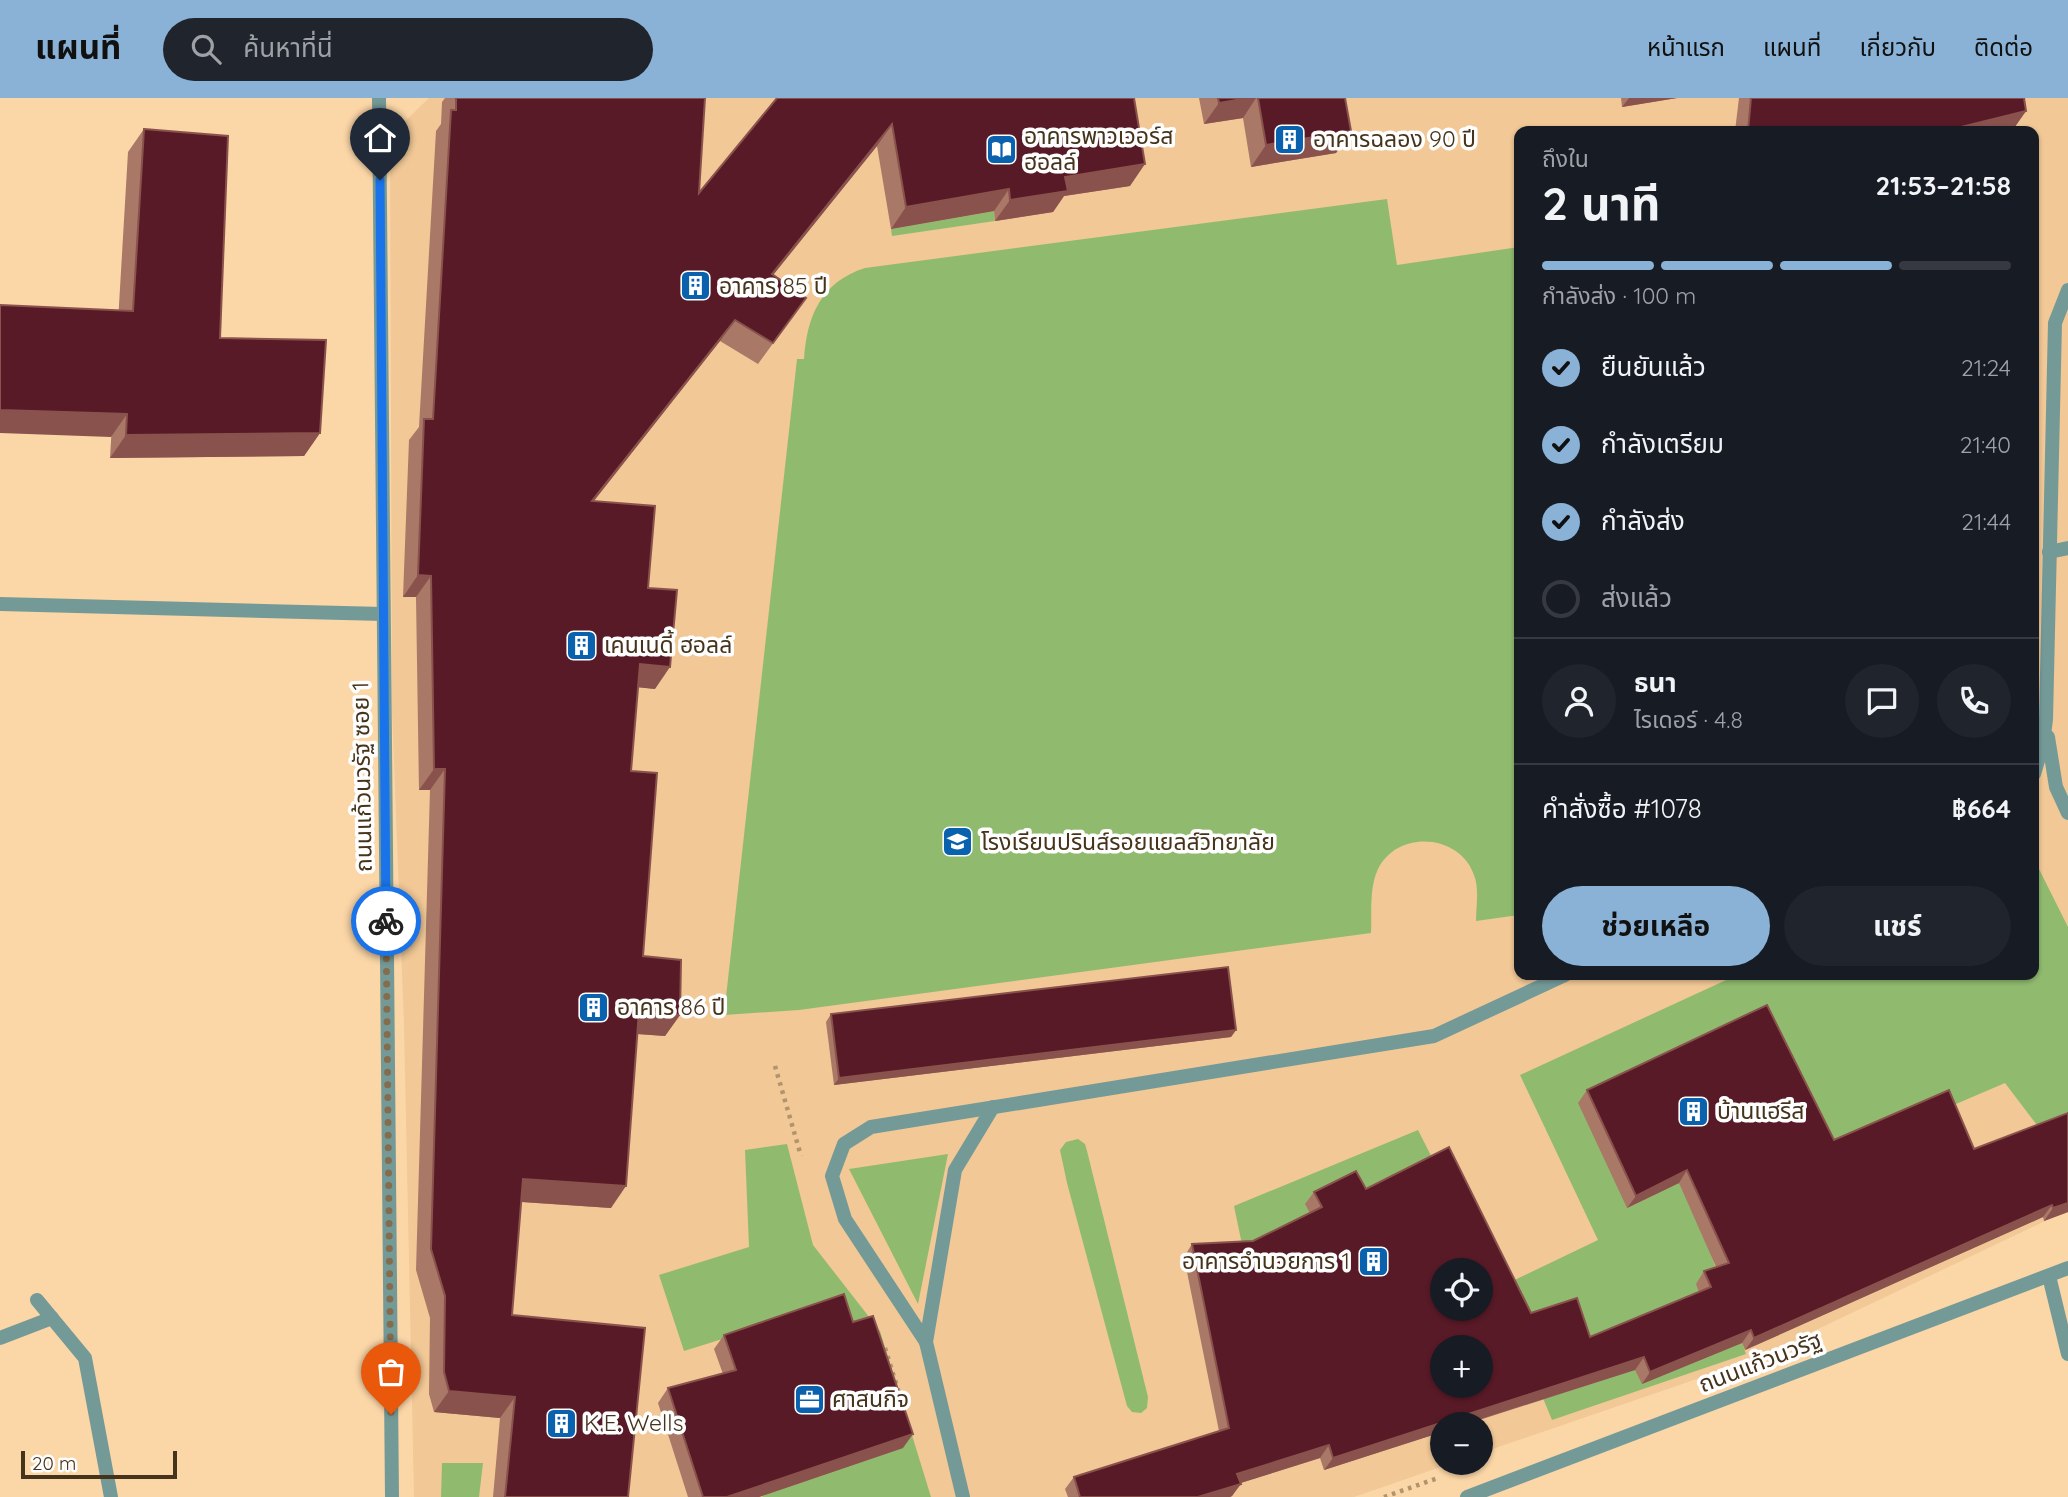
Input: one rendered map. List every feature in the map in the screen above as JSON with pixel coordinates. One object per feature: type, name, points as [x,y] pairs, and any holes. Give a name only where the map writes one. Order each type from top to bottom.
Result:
[{"type":"street","name":"ถนนแก้วนวรัฐ ซอย 1","points":[[379,98],[392,1497]]},
{"type":"street","points":[[2039,757],[2046,719],[2055,323],[2068,290]]},
{"type":"street","points":[[2049,552],[2068,548]]},
{"type":"street","points":[[0,604],[383,614]]},
{"type":"street","points":[[2046,719],[2051,769],[2068,813]]},
{"type":"street","points":[[963,1497],[926,1342],[845,1219],[832,1176],[844,1144],[871,1127],[1434,1036],[1554,980]]},
{"type":"street","points":[[926,1342],[954,1170],[993,1107]]},
{"type":"street","name":"ถนนแก้วนวรัฐ","points":[[1467,1497],[2068,1268]]},
{"type":"street","points":[[2049,1276],[2068,1354]]},
{"type":"street","points":[[37,1300],[86,1358],[111,1497]]},
{"type":"street","points":[[0,1338],[52,1318]]},
{"type":"shaded area","name":"โรงเรียนปรินส์รอยแยลส์วิทยาลัย","points":[[429,98],[2068,98],[2068,1210],[1755,1359],[1493,1449],[1493,1412],[1430,1412],[1430,1471],[1354,1497],[414,1497],[404,1023],[392,709],[390,136]]},
{"type":"green space","points":[[1387,199],[1397,265],[1514,248],[1514,916],[1476,921],[1476,883],[1468,863],[1458,852],[1444,845],[1414,842],[1387,856],[1378,869],[1372,892],[1371,933],[799,1010],[724,1015],[797,359],[804,359],[813,315],[827,292],[837,282],[865,268]]},
{"type":"green space","points":[[994,211],[995,221],[892,236],[891,229]]},
{"type":"green space","points":[[2039,869],[2068,927],[2068,1166],[2005,1083],[1697,1215],[1746,1354],[1552,1420],[1498,1289],[1493,1284],[1493,1278],[1498,1288],[1598,1240],[1520,1075],[1726,980],[2039,980]]},
{"type":"green space","points":[[1418,1130],[1483,1258],[1430,1258],[1430,1317],[1278,1417],[1234,1206]]},
{"type":"green space","points":[[1078,1139],[1085,1144],[1087,1151],[1148,1397],[1147,1408],[1141,1413],[1132,1412],[1127,1406],[1067,1183],[1060,1150],[1066,1142]]},
{"type":"green space","points":[[787,1144],[813,1245],[880,1331],[931,1497],[761,1497],[765,1495],[818,1309],[684,1351],[659,1275],[749,1247],[745,1150]]},
{"type":"green space","points":[[948,1154],[918,1304],[849,1169]]},
{"type":"green space","points":[[442,1463],[483,1463],[479,1497],[441,1497]]},
{"type":"building","points":[[456,98],[705,98],[699,193],[777,98],[1134,98],[1145,164],[1065,177],[1068,191],[1010,200],[1009,189],[906,207],[892,124],[772,274],[806,298],[773,343],[735,320],[592,501],[655,506],[648,588],[677,590],[670,667],[640,664],[631,771],[657,773],[643,956],[681,960],[680,1015],[639,1011],[626,1186],[523,1179],[512,1315],[645,1328],[628,1497],[505,1497],[515,1397],[449,1391],[444,1372],[445,1296],[431,1249],[445,769],[434,769],[431,576],[418,575],[424,419],[433,419],[451,110],[456,110]]},
{"type":"building","points":[[1218,98],[1248,98],[1219,103]]},
{"type":"building","points":[[1258,98],[1345,98],[1351,131],[1266,145]]},
{"type":"building","points":[[1751,98],[2024,98],[2026,111],[1965,126],[1748,126]]},
{"type":"building","points":[[144,129],[228,136],[220,338],[326,340],[320,433],[126,435],[127,414],[0,410],[0,305],[133,311]]},
{"type":"building","points":[[1228,967],[1236,1030],[839,1078],[831,1014]]},
{"type":"building","points":[[1767,1005],[1834,1140],[1949,1090],[1974,1149],[2068,1113],[2068,1203],[2053,1208],[2052,1205],[1754,1338],[1751,1330],[1650,1372],[1644,1357],[1475,1412],[1430,1412],[1430,1426],[1333,1458],[1329,1445],[1237,1474],[1241,1484],[1198,1497],[1080,1497],[1074,1477],[1229,1428],[1192,1244],[1253,1241],[1322,1207],[1314,1192],[1356,1171],[1366,1189],[1449,1147],[1531,1313],[1577,1298],[1590,1337],[1711,1287],[1704,1271],[1729,1263],[1687,1170],[1636,1196],[1587,1090]]},
{"type":"building","name":"ศาสนกิจ","points":[[844,1294],[853,1322],[873,1316],[913,1434],[727,1497],[703,1497],[668,1388],[736,1370],[724,1335]]},
{"type":"way so far","points":[[386,921],[391,1414]]},
{"type":"place","name":"อาคารฉลอง 90 ปี","points":[[1290,139]]},
{"type":"place","name":"อาคารพาวเวอร์ส ฮอลล์","points":[[1001,149]]},
{"type":"place","name":"อาคาร 85 ปี","points":[[696,286]]},
{"type":"place","name":"เคนเนดี้ ฮอลล์","points":[[581,645]]},
{"type":"place","name":"โรงเรียนปรินส์รอยแยลส์วิทยาลัย","points":[[958,842]]},
{"type":"place","name":"อาคาร 86 ปี","points":[[594,1007]]},
{"type":"place","name":"บ้านแฮรีส","points":[[1694,1111]]},
{"type":"place","name":"อาคารอำนวยการ 1","points":[[1373,1261]]},
{"type":"place","name":"ศาสนกิจ","points":[[809,1399]]},
{"type":"place","name":"K.E. Wells","points":[[561,1423]]},
{"type":"route","points":[[380,180],[386,921]]}]
